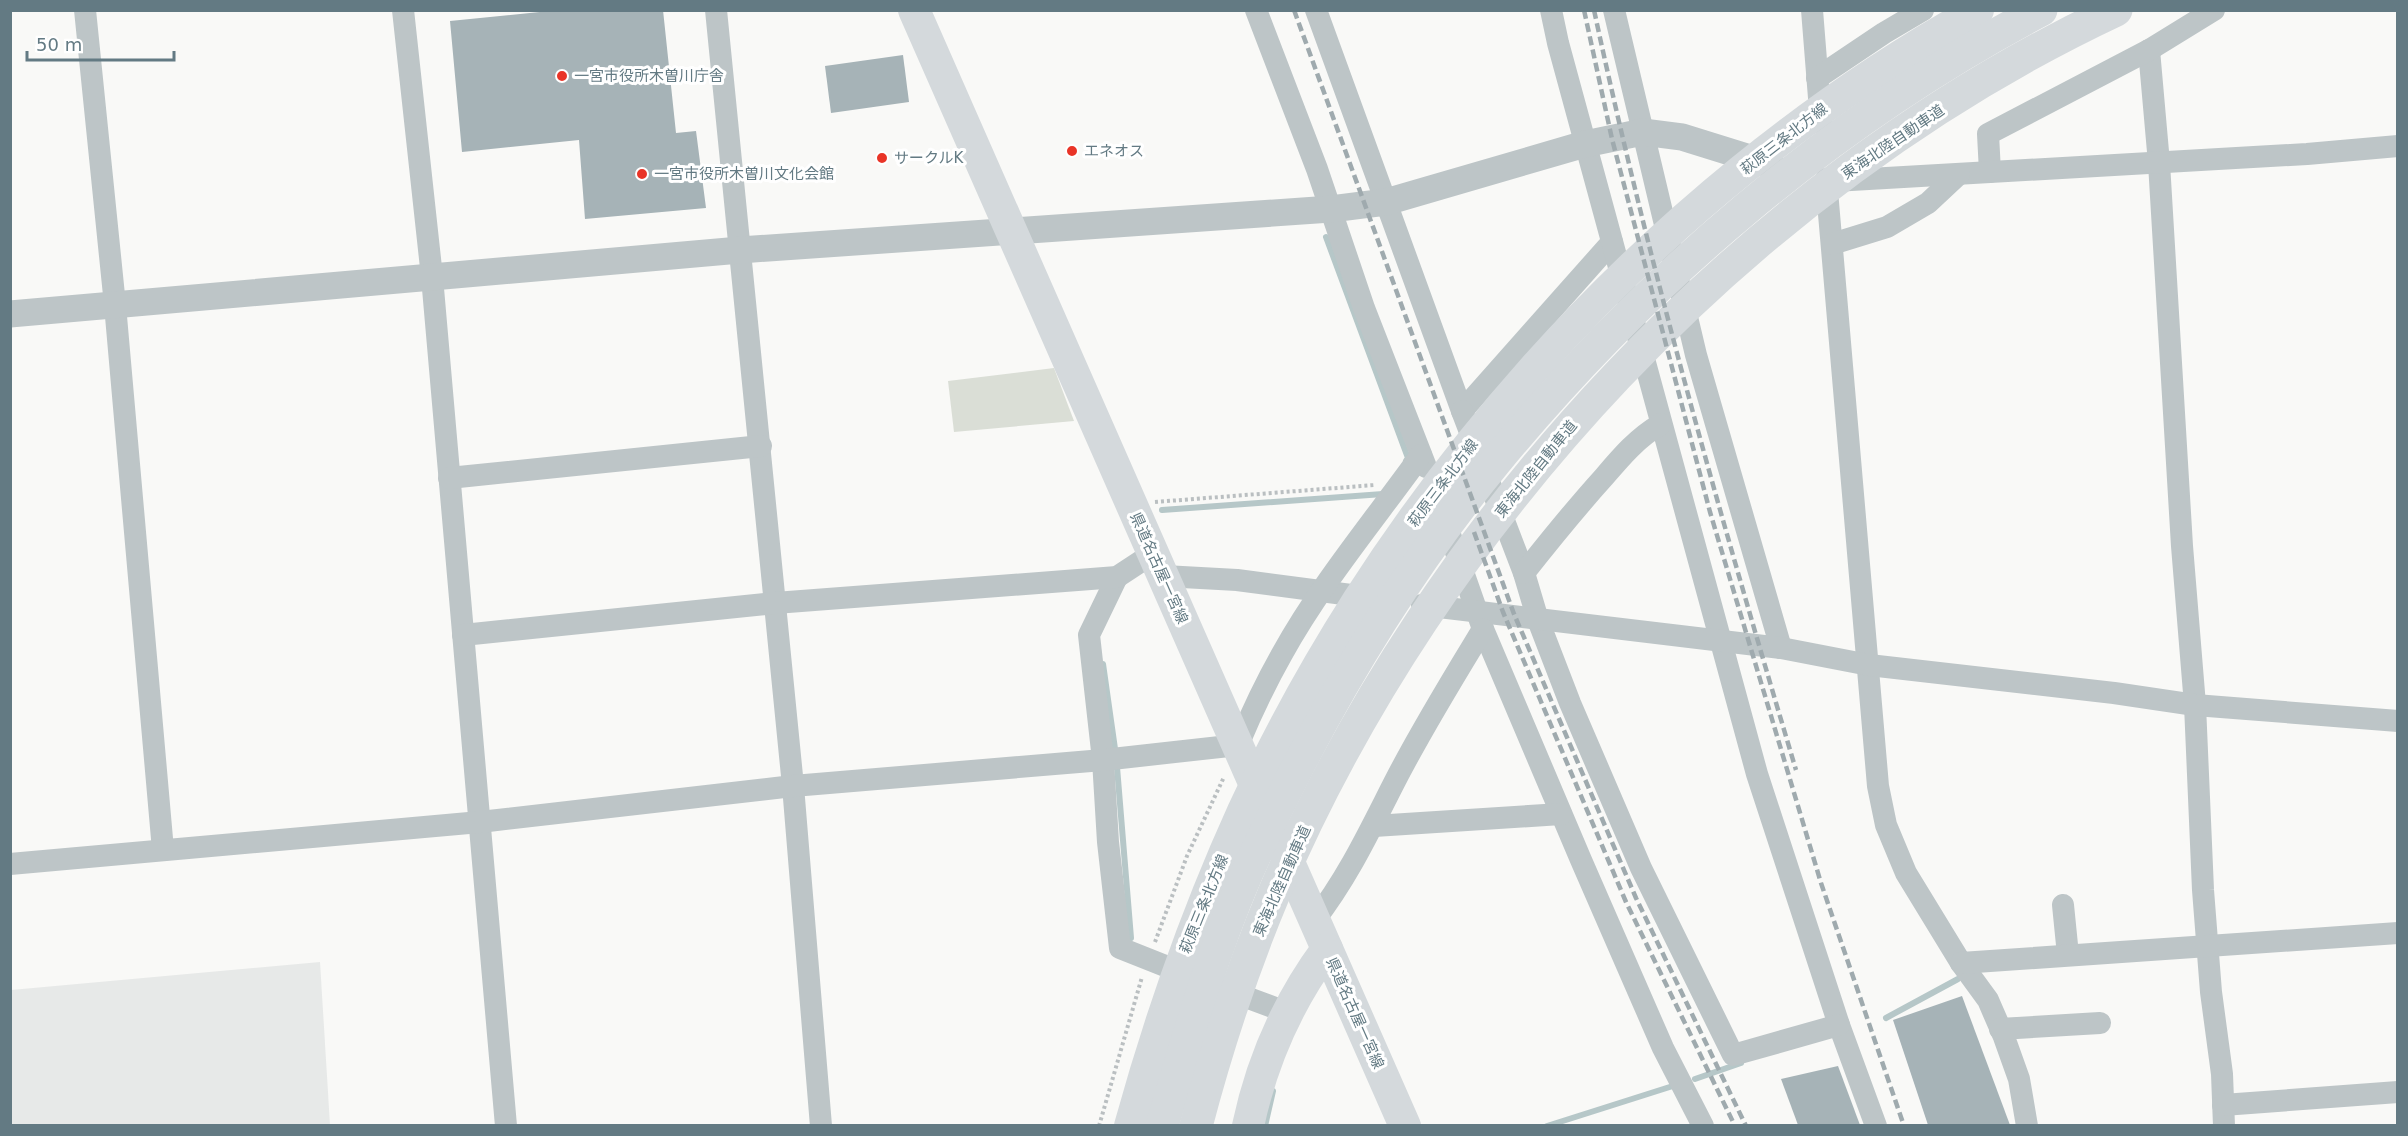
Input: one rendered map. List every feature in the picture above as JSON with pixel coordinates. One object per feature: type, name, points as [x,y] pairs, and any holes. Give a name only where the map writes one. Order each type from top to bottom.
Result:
[{"type":"highway","points":[[1162,1125],[1212,963],[1245,878],[1286,790],[1330,708],[1376,631],[1426,554],[1495,462],[1569,378],[1642,302],[1718,231],[1799,165],[1892,100],[1988,38],[2041,10]]},
{"type":"highway","name":"東海北陸自動車道","points":[[1196,1125],[1215,1054],[1244,970],[1275,891],[1316,802],[1407,644],[1451,578],[1517,491],[1587,408],[1656,335],[1737,261],[1819,192],[1908,129],[2005,69],[2116,10]]},
{"type":"main road","name":"県道名古屋一宮線","points":[[914,10],[1158,565],[1235,750],[1321,935],[1405,1125]]},
{"type":"main road","name":"萩原三条北方線","points":[[1130,1125],[1181,961],[1226,851],[1258,781],[1293,712],[1332,645],[1414,520],[1519,384],[1580,317],[1694,212],[1795,128],[1848,90],[1880,68],[1978,10]]},
{"type":"main road","points":[[1109,1125],[1153,962],[1235,750]]},
{"type":"main road","points":[[1248,1125],[1263,1069],[1321,935]]},
{"type":"street","points":[[85,10],[115,305],[163,850]]},
{"type":"street","points":[[403,10],[432,277],[506,1125]]},
{"type":"street","points":[[716,10],[761,446],[793,786],[821,1125]]},
{"type":"street","points":[[1256,10],[1331,209],[1357,311],[1389,396],[1421,454],[1481,621],[1562,814],[1664,1048],[1703,1125]]},
{"type":"street","points":[[1316,10],[1570,703],[1641,868],[1733,1055],[1839,1025]]},
{"type":"street","points":[[1551,10],[1611,242],[1757,774],[1839,1025],[1876,1125]]},
{"type":"street","points":[[1614,10],[1696,355],[1781,648]]},
{"type":"street","points":[[1812,10],[1878,786],[1886,825],[1906,873],[1961,963],[1988,1000],[2019,1079],[2027,1125]]},
{"type":"street","points":[[1817,78],[1923,10]]},
{"type":"street","points":[[1990,172],[1988,134],[2149,50],[2214,10]]},
{"type":"street","points":[[2149,50],[2159,163],[2182,546],[2195,705],[2207,945],[2223,1115],[2397,1092]]},
{"type":"street","points":[[10,314],[740,250],[1331,209],[1386,202],[1585,144],[1643,132],[1682,137],[1826,182],[2307,154],[2397,146]]},
{"type":"street","points":[[1832,244],[1887,226],[1928,203],[1959,174]]},
{"type":"street","points":[[1462,411],[1611,242]]},
{"type":"street","points":[[1524,573],[1573,511],[1615,465],[1646,432],[1661,424]]},
{"type":"street","points":[[449,478],[761,446]]},
{"type":"street","points":[[10,864],[480,822],[793,786],[1235,750],[1254,706],[1282,653],[1323,591],[1421,454]]},
{"type":"street","points":[[463,635],[775,603],[1117,577],[1158,565],[1237,580],[1323,591],[1481,621],[1538,620],[1781,648],[1869,665],[2114,693],[2195,705],[2397,721]]},
{"type":"street","points":[[1117,577],[1089,635],[1104,760],[1108,842],[1120,948],[1286,1012]]},
{"type":"street","points":[[1321,935],[1333,897],[1374,826],[1394,783],[1481,621]]},
{"type":"street","points":[[1374,826],[1562,814]]},
{"type":"street","points":[[2063,905],[2068,955]]},
{"type":"street","points":[[1961,963],[2397,933]]},
{"type":"street","points":[[2000,1029],[2100,1023]]},
{"type":"path","points":[[1130,504],[1382,484]]},
{"type":"path","points":[[1099,1125],[1187,856],[1235,750]]},
{"type":"shaded area","points":[[1054,368],[1074,421],[954,432],[948,381]]},
{"type":"shaded area","points":[[320,962],[330,1125],[11,1125],[11,990]]},
{"type":"building","name":"一宮市役所木曽川庁舎","points":[[559,10],[663,10],[676,133],[696,131],[706,208],[585,219],[579,140],[462,152],[450,21]]},
{"type":"building","points":[[903,55],[909,102],[831,113],[825,66]]},
{"type":"building","points":[[1962,996],[2010,1125],[1928,1125],[1893,1020]]},
{"type":"building","points":[[1838,1066],[1860,1125],[1798,1125],[1781,1079]]},
{"type":"waterway","points":[[1326,237],[1408,458],[1406,461]]},
{"type":"waterway","points":[[1162,510],[1383,494]]},
{"type":"waterway","points":[[1103,664],[1115,749]]},
{"type":"waterway","points":[[1117,767],[1131,938]]},
{"type":"waterway","points":[[1886,1018],[1958,979]]},
{"type":"waterway","points":[[1695,1079],[1741,1063]]},
{"type":"waterway","points":[[1547,1126],[1676,1085]]},
{"type":"waterway","points":[[1265,1126],[1273,1091]]},
{"type":"railway","points":[[1294,10],[1514,614],[1636,898],[1746,1126]]},
{"type":"railway","points":[[1584,10],[1612,139],[1710,512],[1821,883],[1904,1126]]},
{"type":"railway","points":[[1594,10],[1662,297],[1796,770]]},
{"type":"railway","points":[[1474,532],[1503,612],[1626,902],[1735,1126]]},
{"type":"place","name":"一宮市役所木曽川庁舎","points":[[562,76]]},
{"type":"place","name":"エネオス","points":[[1072,151]]},
{"type":"place","name":"サークルK","points":[[882,158]]},
{"type":"place","name":"一宮市役所木曽川文化会館","points":[[642,174]]}]
